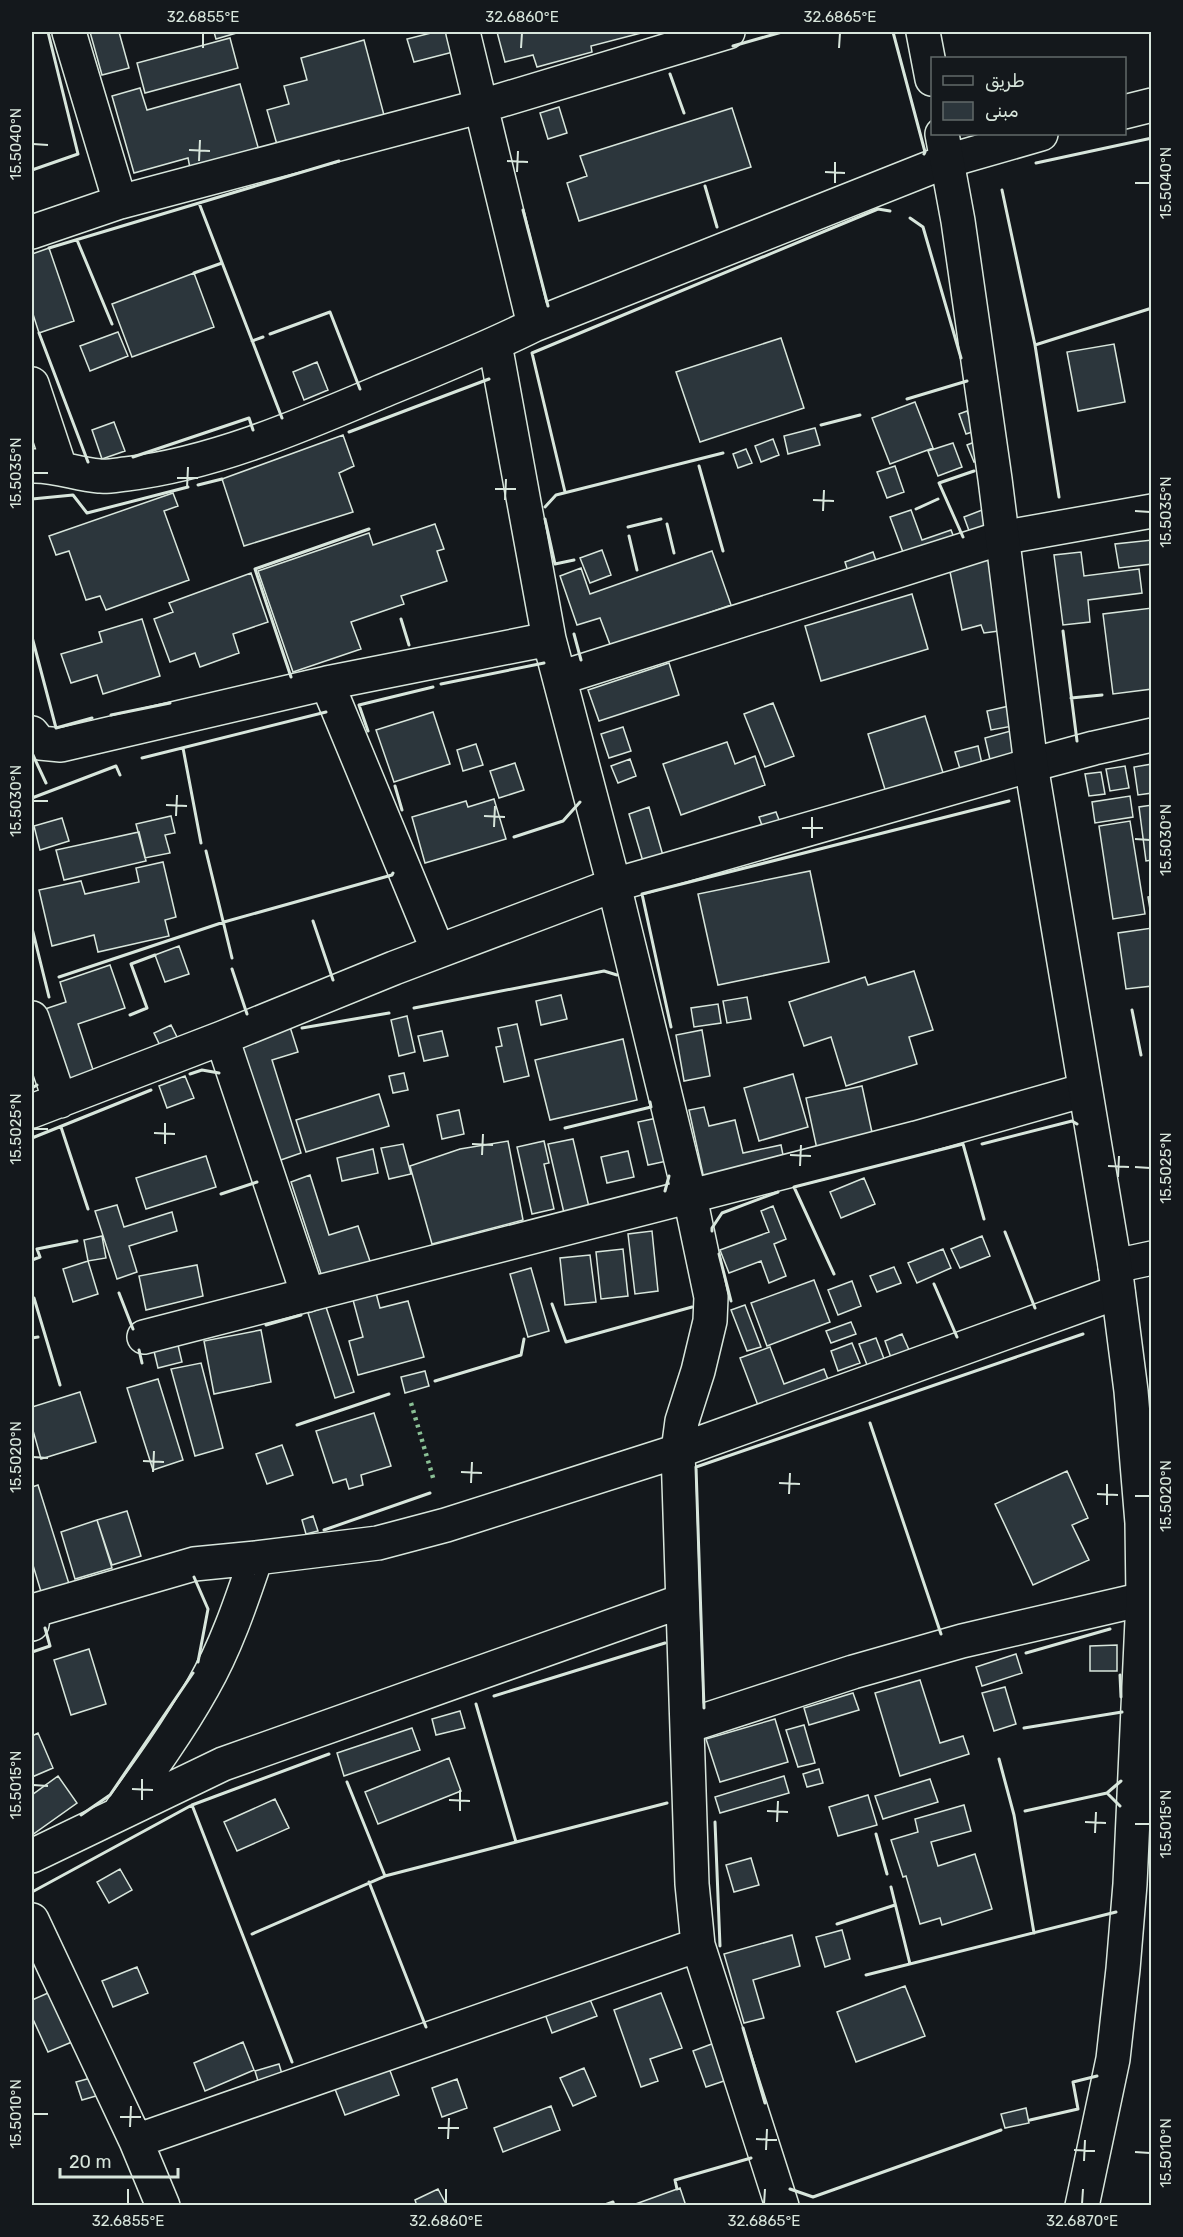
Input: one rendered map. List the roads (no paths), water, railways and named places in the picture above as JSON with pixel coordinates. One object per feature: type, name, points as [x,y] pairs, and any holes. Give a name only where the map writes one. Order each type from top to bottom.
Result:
[{"type":"street","points":[[69,32],[120,202]]},
{"type":"street","points":[[464,32],[534,325]]},
{"type":"street","points":[[32,232],[120,202],[482,105],[728,32]]},
{"type":"street","points":[[923,32],[931,70]]},
{"type":"street","points":[[1126,112],[1152,105]]},
{"type":"street","points":[[34,398],[46,467],[99,476],[164,468],[246,446],[314,420],[495,344],[945,147],[1034,135]]},
{"type":"street","points":[[945,147],[995,478],[1031,765],[1117,1279],[1131,1391],[1147,1597],[1130,1884],[1119,2015],[1105,2102],[1082,2205]]},
{"type":"street","points":[[495,344],[549,639],[614,885],[690,1197],[711,1297],[710,1321],[698,1371],[682,1421],[678,1451],[693,1884],[698,1945],[782,2205]]},
{"type":"street","points":[[560,678],[1001,538],[1152,511]]},
{"type":"street","points":[[32,733],[40,742],[61,745],[327,683],[549,639]]},
{"type":"street","points":[[327,683],[438,951]]},
{"type":"street","points":[[32,1018],[46,1106],[222,1038],[393,968],[614,885],[1031,765],[1152,735]]},
{"type":"street","points":[[222,1038],[308,1295]]},
{"type":"street","points":[[144,1337],[916,1138],[1085,1090]]},
{"type":"street","points":[[32,1624],[34,1611],[39,1609],[195,1564],[378,1543],[446,1525],[678,1451],[1117,1279],[1152,1258]]},
{"type":"street","points":[[117,1815],[175,1734],[204,1686],[230,1628],[256,1558]]},
{"type":"street","points":[[687,1726],[952,1643],[1147,1597]]},
{"type":"street","points":[[32,1856],[223,1764],[682,1601]]},
{"type":"street","points":[[32,1920],[136,2141],[163,2205]]},
{"type":"street","points":[[136,2141],[698,1945]]}]
